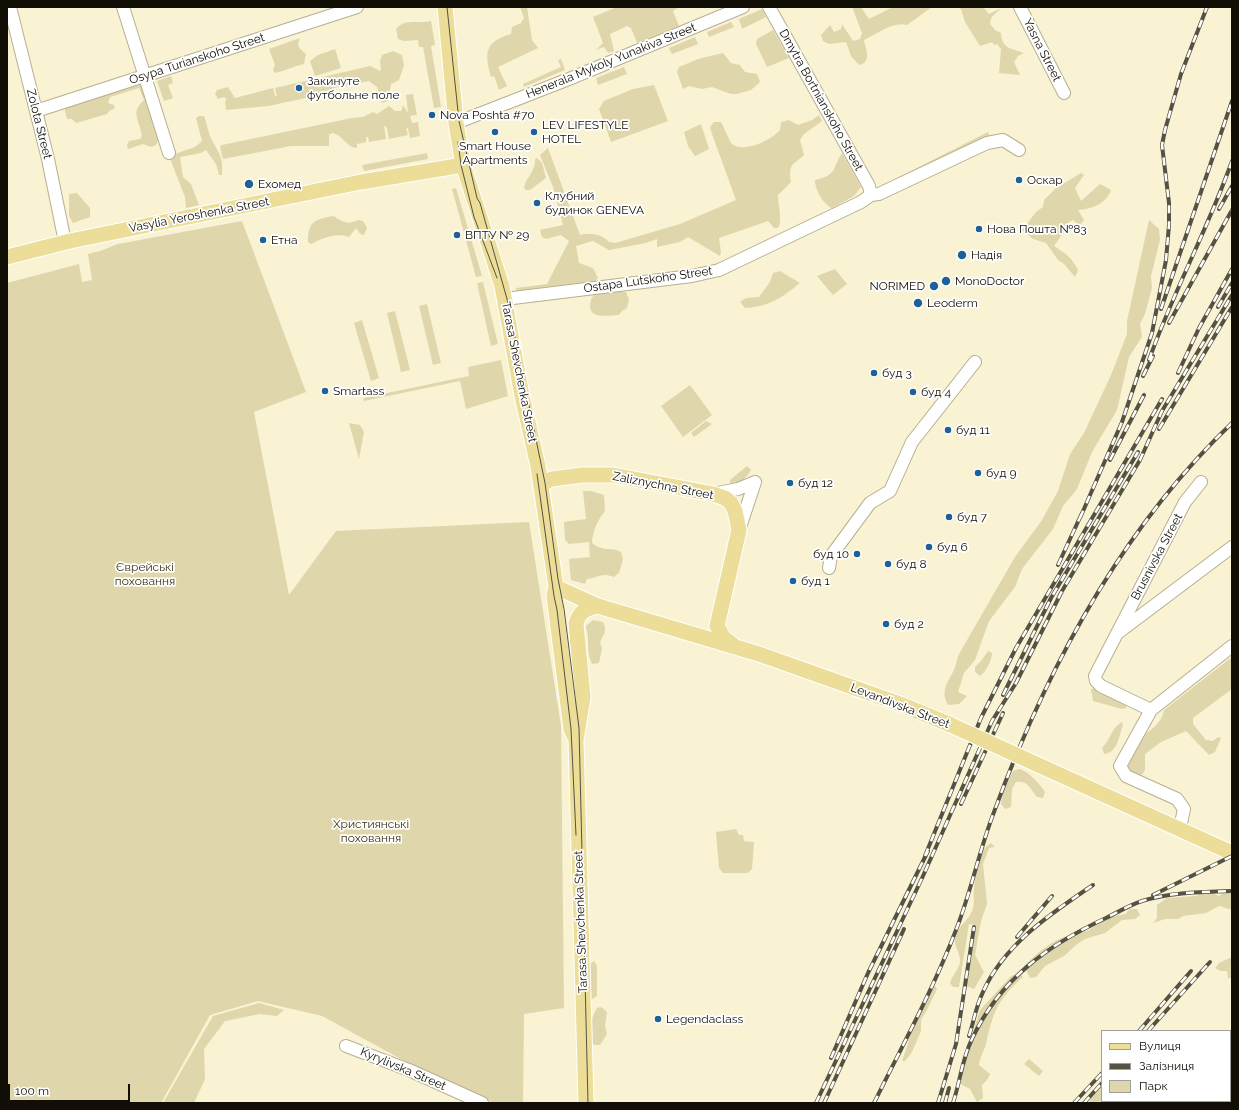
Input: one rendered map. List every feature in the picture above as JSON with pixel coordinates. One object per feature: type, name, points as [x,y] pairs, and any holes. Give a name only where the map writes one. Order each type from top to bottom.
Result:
[{"type":"main road","name":"Tarasa Shevchenka Street","points":[[445,7],[456,123],[463,165],[505,300],[541,484],[556,588],[554,596],[570,722],[576,740]]},
{"type":"main road","name":"Vasylia Yeroshenka Street","points":[[7,257],[65,242],[361,182],[463,165]]},
{"type":"main road","name":"Zaliznychna Street","points":[[541,484],[552,479],[582,475],[613,475],[713,494],[725,498],[731,503],[735,511],[739,530],[717,626]]},
{"type":"main road","name":"Levandivska Street","points":[[556,588],[598,606],[733,646],[900,704],[951,725],[1232,853]]},
{"type":"main road","name":"Tarasa Shevchenka Street","points":[[586,1103],[576,740],[583,697],[576,623],[579,614],[586,609],[598,606]]},
{"type":"main road","points":[[697,635],[717,626],[724,638],[733,646]]},
{"type":"street","name":"Zolota Street","points":[[10,7],[48,159],[65,242]]},
{"type":"street","points":[[123,7],[169,153]]},
{"type":"street","name":"Osypa Turianskoho Street","points":[[36,111],[358,7]]},
{"type":"street","name":"Henerala Mykoly Yunakiva Street","points":[[456,123],[569,79],[743,7]]},
{"type":"street","name":"Dmytra Bortnianskoho Street","points":[[769,7],[869,186],[870,194]]},
{"type":"street","name":"Yasna Street","points":[[1020,7],[1064,93]]},
{"type":"street","points":[[870,194],[880,194],[987,143],[1003,140],[1019,150]]},
{"type":"street","name":"Ostapa Lutskoho Street","points":[[505,300],[692,276],[720,270],[861,202],[870,194]]},
{"type":"street","points":[[829,568],[831,556],[870,503],[890,491],[912,442],[975,362]]},
{"type":"street","points":[[713,494],[738,489],[755,482],[739,530]]},
{"type":"street","name":"Brusnivska Street","points":[[1151,710],[1101,686],[1096,682],[1095,676],[1186,502],[1201,482]]},
{"type":"street","points":[[1117,634],[1232,547]]},
{"type":"street","points":[[1180,828],[1184,809],[1177,799],[1126,776],[1122,772],[1120,766],[1151,710],[1232,646]]},
{"type":"street","name":"Kyrylivska Street","points":[[346,1046],[409,1070],[482,1103]]},
{"type":"green space","points":[[520,7],[527,7],[532,40],[538,48],[498,67],[507,86],[499,90],[494,76],[491,77],[487,55],[491,45],[502,37],[511,34],[512,27],[521,23],[524,18]]},
{"type":"green space","points":[[617,7],[679,7],[673,11],[679,26],[637,43],[631,28],[627,26],[610,34],[614,51],[608,53],[604,47],[596,50],[603,43],[593,17]]},
{"type":"green space","points":[[852,7],[861,7],[869,19],[893,7],[932,7],[907,25],[902,24],[891,26],[864,40],[867,58],[866,61],[859,65],[851,56],[846,42],[829,44],[823,41],[821,35],[830,25],[834,32],[841,29],[842,24],[853,41],[860,39],[862,33]]},
{"type":"green space","points":[[956,7],[983,7],[989,14],[1001,8],[991,18],[990,24],[995,30],[1001,33],[1005,45],[1011,49],[1024,53],[1018,56],[1014,62],[1020,75],[999,73],[1001,49],[997,44],[994,45],[992,42],[980,46],[965,22],[961,9]]},
{"type":"green space","points":[[762,9],[766,17],[742,29],[739,19]]},
{"type":"green space","points":[[431,21],[435,45],[431,46],[441,107],[434,108],[423,47],[419,47],[418,40],[404,41],[398,39],[396,29],[407,22]]},
{"type":"green space","points":[[731,22],[734,27],[709,37],[707,32]]},
{"type":"green space","points":[[773,30],[789,58],[767,67],[756,44],[757,39]]},
{"type":"green space","points":[[695,37],[698,44],[672,54],[669,48]]},
{"type":"green space","points":[[300,38],[298,43],[299,47],[306,54],[304,64],[275,73],[273,70],[275,65],[269,49]]},
{"type":"green space","points":[[335,49],[341,68],[315,76],[310,61],[318,55]]},
{"type":"green space","points":[[393,51],[402,55],[404,65],[399,80],[391,84],[388,101],[382,103],[377,87],[369,81],[334,88],[306,98],[268,106],[226,110],[225,101],[227,100],[224,97],[218,99],[215,94],[217,90],[228,87],[235,98],[273,88],[275,96],[277,96],[275,88],[370,66],[380,71],[380,61],[382,55]]},
{"type":"green space","points":[[723,53],[731,63],[740,65],[745,72],[757,74],[760,82],[751,90],[737,94],[731,94],[712,87],[702,89],[689,86],[683,89],[677,72],[679,67],[698,59]]},
{"type":"green space","points":[[561,59],[565,70],[524,87],[523,84],[561,67],[558,60]]},
{"type":"green space","points":[[624,67],[627,74],[598,85],[596,78]]},
{"type":"green space","points":[[171,76],[173,83],[168,85],[173,98],[164,101],[157,81]]},
{"type":"green space","points":[[143,84],[160,137],[156,145],[151,147],[143,144],[128,149],[127,145],[129,141],[140,139],[142,136],[136,112],[144,100],[139,88],[110,97],[108,103],[114,105],[115,108],[107,114],[76,123],[72,119],[67,119],[64,107]]},
{"type":"green space","points":[[654,85],[668,121],[611,142],[599,109],[604,101],[633,89]]},
{"type":"green space","points":[[413,94],[417,115],[410,116],[412,123],[418,122],[420,136],[410,138],[408,128],[406,129],[408,135],[389,139],[387,128],[384,125],[386,139],[369,142],[368,137],[366,137],[366,142],[357,144],[357,148],[350,146],[339,136],[332,133],[329,135],[329,146],[291,146],[223,159],[220,147],[222,145],[363,117],[373,112],[377,114],[389,106],[395,111],[401,111],[403,105],[408,113],[406,95]]},
{"type":"green space","points":[[819,115],[822,121],[804,134],[800,140],[804,155],[794,163],[791,168],[791,182],[778,195],[780,222],[778,228],[774,228],[768,221],[719,238],[721,252],[720,256],[688,237],[680,242],[657,247],[657,239],[646,243],[609,250],[593,241],[576,246],[579,263],[593,268],[598,278],[595,281],[517,291],[516,288],[547,284],[569,241],[561,235],[546,239],[542,237],[540,230],[563,225],[553,187],[540,155],[548,148],[580,235],[596,234],[609,242],[615,243],[680,224],[736,200],[710,127],[714,122],[721,122],[732,144],[738,147],[745,147],[762,143],[772,137],[780,130],[781,122],[789,120],[798,125],[812,120]]},
{"type":"green space","points":[[199,116],[204,116],[211,137],[220,156],[222,163],[222,175],[219,175],[216,164],[206,150],[201,153],[180,157],[183,177],[191,184],[199,205],[186,208],[185,197],[169,156],[195,147],[202,141],[196,118]]},
{"type":"green space","points":[[701,124],[709,149],[695,156],[688,146],[684,132]]},
{"type":"green space","points":[[988,132],[990,137],[900,180],[899,177]]},
{"type":"green space","points":[[427,153],[428,159],[364,171],[362,165]]},
{"type":"green space","points":[[842,153],[861,187],[854,196],[832,208],[820,196],[816,188],[815,180],[828,176],[831,173]]},
{"type":"green space","points":[[537,158],[542,163],[546,178],[530,190],[526,190],[524,188],[525,184],[534,167],[535,159]]},
{"type":"green space","points":[[1081,173],[1084,175],[1075,188],[1081,201],[1100,184],[1111,190],[1106,199],[1098,205],[1078,210],[1084,220],[1079,226],[1073,220],[1066,224],[1066,229],[1054,246],[1073,261],[1078,270],[1075,277],[1064,264],[1058,260],[1046,243],[1033,239],[1022,230],[1036,212],[1043,207],[1044,200],[1055,189]]},
{"type":"green space","points":[[456,188],[482,276],[476,277],[452,189]]},
{"type":"green space","points":[[77,193],[90,208],[90,217],[73,223],[69,216],[69,194]]},
{"type":"green space","points":[[334,216],[345,222],[358,220],[363,221],[367,228],[364,235],[360,234],[356,228],[349,237],[335,235],[311,244],[308,242],[309,230],[314,222],[322,218]]},
{"type":"green space","points":[[1149,220],[1159,229],[1160,240],[1151,276],[1152,288],[1145,314],[1140,324],[1142,337],[1129,357],[1117,410],[1092,452],[1077,489],[1063,506],[1053,529],[1022,569],[1015,587],[989,621],[975,660],[964,673],[958,692],[967,696],[959,704],[948,705],[945,691],[959,654],[1015,557],[1042,520],[1058,491],[1070,454],[1084,433],[1111,375],[1127,334],[1127,321]]},
{"type":"green space","name":"Християнські поховання","points":[[242,221],[306,392],[254,412],[289,595],[336,531],[529,522],[561,726],[564,1008],[524,1014],[523,1103],[494,1103],[434,1077],[322,1016],[258,1001],[210,1015],[161,1103],[7,1103],[7,283],[79,264],[82,282],[92,280],[88,254],[118,244]]},
{"type":"green space","points":[[835,269],[847,284],[833,295],[817,276]]},
{"type":"green space","points":[[780,271],[800,283],[787,293],[768,304],[745,308],[740,302],[746,298],[759,297],[770,282],[773,273]]},
{"type":"green space","points":[[483,282],[498,344],[491,346],[477,283]]},
{"type":"green space","points":[[626,292],[629,299],[627,308],[619,315],[601,316],[593,313],[590,305],[591,299],[595,294]]},
{"type":"green space","points":[[427,304],[441,363],[433,365],[419,306]]},
{"type":"green space","points":[[395,311],[410,370],[401,372],[387,313]]},
{"type":"green space","points":[[362,320],[379,378],[371,381],[354,323]]},
{"type":"green space","points":[[501,360],[508,396],[466,409],[460,381],[364,401],[363,398],[469,376],[468,367]]},
{"type":"green space","points":[[690,385],[712,415],[683,437],[661,406]]},
{"type":"green space","points":[[706,421],[712,424],[694,437],[691,433]]},
{"type":"green space","points":[[349,423],[360,425],[364,432],[359,459]]},
{"type":"green space","points":[[747,466],[751,470],[747,476],[740,482],[730,484],[730,480]]},
{"type":"green space","points":[[583,491],[591,491],[604,495],[605,511],[596,526],[592,543],[600,548],[614,549],[621,552],[623,559],[619,573],[614,577],[606,575],[591,578],[587,579],[585,584],[571,580],[569,559],[590,557],[589,542],[569,544],[565,540],[564,522],[586,519]]},
{"type":"green space","points":[[593,620],[603,622],[605,631],[600,643],[602,648],[599,663],[592,664],[588,651],[586,626]]},
{"type":"green space","points":[[988,651],[992,653],[991,659],[988,666],[980,676],[975,672],[975,667]]},
{"type":"green space","points":[[1232,657],[1232,689],[1193,718],[1193,724],[1206,740],[1213,741],[1218,737],[1221,738],[1215,752],[1209,755],[1186,731],[1161,742],[1145,754],[1145,769],[1143,774],[1136,776],[1126,768],[1130,749],[1134,743],[1158,724],[1164,710]]},
{"type":"green space","points":[[1096,688],[1122,699],[1127,708],[1122,709],[1093,701],[1091,689]]},
{"type":"green space","points":[[1122,722],[1123,725],[1115,747],[1109,753],[1104,754],[1102,748],[1113,730]]},
{"type":"green space","points":[[1019,769],[1034,778],[1045,792],[1043,798],[1037,797],[1023,782],[1016,782],[1012,789],[1011,807],[1005,809],[1001,804],[1004,788],[1013,771]]},
{"type":"green space","points":[[736,829],[739,835],[743,835],[744,841],[754,842],[752,869],[748,873],[723,873],[719,868],[716,832]]},
{"type":"green space","points":[[991,843],[995,847],[989,848],[983,864],[987,904],[981,921],[975,955],[984,972],[974,989],[966,986],[976,925],[969,924],[959,987],[953,987],[950,983],[960,962],[955,943],[956,936],[972,912],[976,870],[983,851]]},
{"type":"green space","points":[[1207,890],[1219,896],[1223,892],[1232,892],[1232,910],[1219,906],[1206,913],[1183,916],[1178,919],[1165,919],[1153,923],[1157,918],[1157,905],[1167,898],[1197,896],[1201,892]]},
{"type":"green space","points":[[1130,909],[1137,909],[1140,915],[1135,919],[1122,920],[1105,933],[1085,939],[1064,956],[1045,966],[1036,977],[1030,978],[1024,966],[1040,951],[1055,941],[1071,934],[1089,930],[1094,925],[1110,917],[1125,914]]},
{"type":"green space","points":[[1232,958],[1232,978],[1228,978],[1227,971],[1221,971],[1215,968],[1219,963]]},
{"type":"green space","points":[[594,961],[597,966],[597,996],[591,1000],[588,998],[587,966]]},
{"type":"green space","points":[[1019,973],[1023,977],[1002,999],[991,1023],[979,1065],[990,1074],[982,1085],[983,1098],[977,1102],[970,1089],[958,1083],[964,1057],[972,1043],[974,1029],[980,1010],[1011,976]]},
{"type":"green space","points":[[935,986],[937,989],[921,1019],[921,1031],[912,1052],[905,1061],[902,1061],[919,1011],[932,987]]},
{"type":"green space","points":[[259,1003],[284,1010],[277,1016],[260,1014],[225,1021],[204,1049],[205,1079],[194,1103],[163,1103],[213,1016]]},
{"type":"green space","points":[[601,1007],[607,1012],[605,1026],[607,1034],[600,1045],[595,1045],[590,1043],[591,1025],[597,1008]]},
{"type":"green space","points":[[1029,1059],[1043,1071],[1039,1076],[1024,1064]]},
{"type":"green space","points":[[1101,1084],[1101,1101],[1089,1103],[1096,1087]]},
{"type":"tram line","points":[[447,7],[459,121],[477,198],[480,203],[507,299],[545,483],[558,579],[564,609],[579,728],[588,1103]]},
{"type":"tram line","points":[[458,142],[461,165],[474,217],[497,278]]},
{"type":"tram line","points":[[537,474],[557,610],[571,729],[576,835]]},
{"type":"railway","points":[[1080,518],[1122,422],[1152,333],[1166,260],[1169,225],[1169,203],[1162,145],[1181,74],[1207,7]]},
{"type":"railway","points":[[1161,309],[1232,101]]},
{"type":"railway","points":[[1149,360],[1158,335],[1223,186],[1232,161]]},
{"type":"railway","points":[[1219,209],[1232,186]]},
{"type":"railway","points":[[1169,323],[1232,210]]},
{"type":"railway","points":[[1178,373],[1199,328],[1232,269]]},
{"type":"railway","points":[[1218,307],[1232,283]]},
{"type":"railway","points":[[816,1103],[923,876],[992,721],[1016,683],[1062,591],[1140,460],[1162,411],[1232,295]]},
{"type":"railway","points":[[1159,429],[1232,307]]},
{"type":"railway","points":[[1143,376],[1153,356]]},
{"type":"railway","points":[[1110,460],[1144,395]]},
{"type":"railway","points":[[925,856],[981,718],[1016,648],[1162,399]]},
{"type":"railway","points":[[874,1103],[947,952],[961,916],[989,827],[1015,759],[1063,654],[1091,604],[1122,555],[1156,508],[1192,464],[1232,423]]},
{"type":"railway","points":[[1003,695],[1051,598],[1138,452]]},
{"type":"railway","points":[[1058,565],[1082,513]]},
{"type":"railway","points":[[961,804],[1003,713]]},
{"type":"railway","points":[[831,1058],[868,973],[928,851]]},
{"type":"railway","points":[[1153,895],[1232,856]]},
{"type":"railway","points":[[969,1036],[981,997],[992,975],[1003,959],[1030,931],[1093,885]]},
{"type":"railway","points":[[953,1103],[966,1054],[983,1018],[1011,981],[1045,952],[1085,928],[1142,901],[1175,894],[1232,891]]},
{"type":"railway","points":[[1017,937],[1052,896]]},
{"type":"railway","points":[[938,1103],[956,1044],[974,927]]},
{"type":"railway","points":[[824,1103],[904,929]]},
{"type":"railway","points":[[1149,1030],[1210,962]]},
{"type":"railway","points":[[1140,1030],[1191,971]]},
{"type":"railway","points":[[1074,1103],[1101,1074]]},
{"type":"railway","points":[[1084,1103],[1101,1084]]},
{"type":"railway","points":[[945,1103],[949,1088]]},
{"type":"place","name":"Закинуте футбольне поле","points":[[299,88]]},
{"type":"place","name":"Nova Poshta #70","points":[[432,115]]},
{"type":"place","name":"Smart House Apartments","points":[[495,132]]},
{"type":"place","name":"LEV LIFESTYLE HOTEL","points":[[534,132]]},
{"type":"place","name":"Оскар","points":[[1019,180]]},
{"type":"place","name":"Ехомед","points":[[249,184]]},
{"type":"place","name":"Клубний будинок GENEVA","points":[[537,203]]},
{"type":"place","name":"Нова Пошта №83","points":[[979,229]]},
{"type":"place","name":"ВПТУ № 29","points":[[457,235]]},
{"type":"place","name":"Етна","points":[[263,240]]},
{"type":"place","name":"Надія","points":[[962,255]]},
{"type":"place","name":"MonoDoctor","points":[[946,281]]},
{"type":"place","name":"NORIMED","points":[[934,286]]},
{"type":"place","name":"Leoderm","points":[[918,303]]},
{"type":"place","name":"буд 3","points":[[874,373]]},
{"type":"place","name":"Smartass","points":[[325,391]]},
{"type":"place","name":"буд 4","points":[[913,392]]},
{"type":"place","name":"буд 11","points":[[948,430]]},
{"type":"place","name":"буд 9","points":[[978,473]]},
{"type":"place","name":"буд 12","points":[[790,483]]},
{"type":"place","name":"буд 7","points":[[949,517]]},
{"type":"place","name":"буд 6","points":[[929,547]]},
{"type":"place","name":"буд 10","points":[[857,554]]},
{"type":"place","name":"буд 8","points":[[888,564]]},
{"type":"place","name":"буд 1","points":[[793,581]]},
{"type":"place","name":"буд 2","points":[[886,624]]},
{"type":"place","name":"Legendaclass","points":[[658,1019]]},
{"type":"park label","name":"Єврейські поховання","points":[[145,574]]}]
